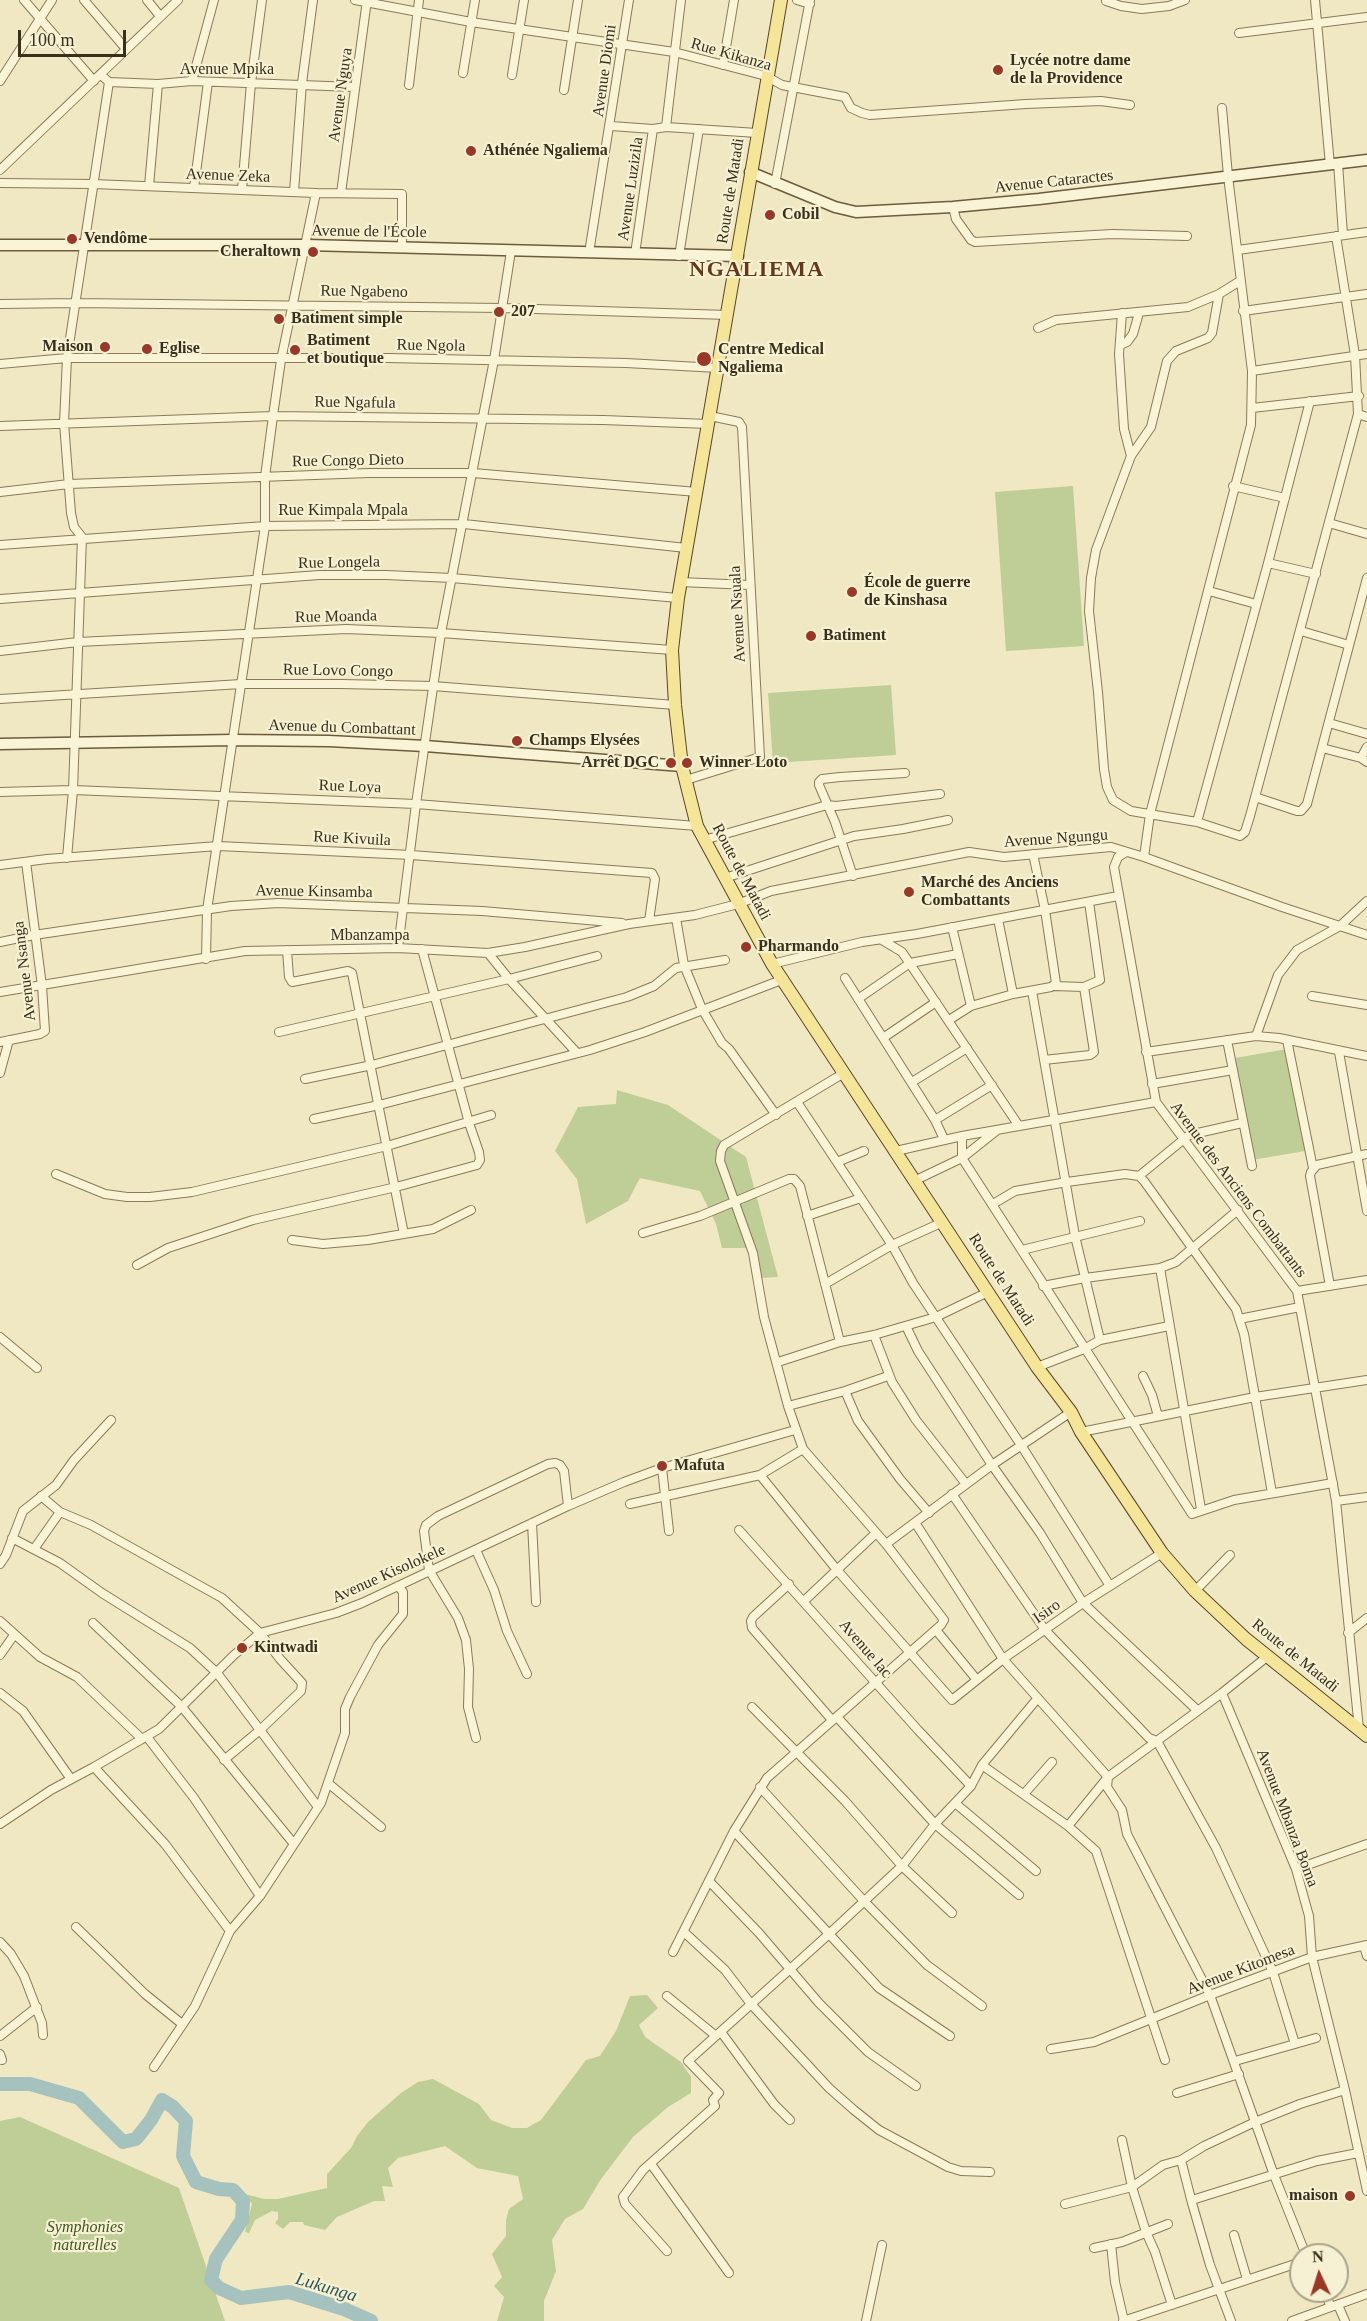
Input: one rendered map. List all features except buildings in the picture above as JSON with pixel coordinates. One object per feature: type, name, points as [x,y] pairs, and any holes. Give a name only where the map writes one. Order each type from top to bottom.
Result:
[{"type":"main road","name":"Route de Matadi","points":[[781,0],[766,75],[728,315],[680,582],[672,650],[682,766],[698,826],[772,964],[1037,1367],[1071,1412],[1081,1432],[1162,1553],[1194,1591],[1268,1656],[1363,1733]]},
{"type":"street","points":[[24,0],[94,81]]},
{"type":"street","points":[[0,81],[52,0]]},
{"type":"street","points":[[84,0],[126,49]]},
{"type":"street","points":[[147,0],[160,16]]},
{"type":"street","points":[[0,171],[178,0]]},
{"type":"street","points":[[192,81],[214,0]]},
{"type":"street","points":[[242,190],[251,83],[262,0]]},
{"type":"street","points":[[294,192],[302,83],[313,0]]},
{"type":"street","name":"Rue Kikanza","points":[[355,0],[471,22],[674,52],[766,75],[782,85],[845,97],[855,111],[870,115],[1101,101],[1130,105]]},
{"type":"street","points":[[409,86],[419,0]]},
{"type":"street","points":[[463,73],[475,0]]},
{"type":"street","points":[[512,75],[524,0]]},
{"type":"street","points":[[564,90],[578,0]]},
{"type":"street","name":"Avenue Diomi","points":[[589,253],[611,126],[629,0]]},
{"type":"street","name":"Avenue Luzizila","points":[[666,127],[681,0]]},
{"type":"street","points":[[723,64],[734,0]]},
{"type":"street","points":[[776,184],[810,2],[797,0]]},
{"type":"street","points":[[1106,1],[1142,9],[1169,6],[1185,0]]},
{"type":"street","points":[[1219,294],[1212,333],[1208,338],[1176,351],[1167,361],[1151,427],[1131,456],[1096,550],[1089,611],[1108,792],[1120,806],[1131,811],[1197,822],[1240,836],[1245,832],[1329,523],[1363,416],[1362,393],[1346,297],[1334,164],[1315,0]]},
{"type":"street","name":"Avenue Nguya","points":[[341,193],[367,1]]},
{"type":"street","points":[[1239,33],[1367,17]]},
{"type":"street","points":[[67,858],[73,790],[82,537],[74,528],[64,423],[67,358],[109,82],[101,75]]},
{"type":"street","name":"Avenue Mpika","points":[[109,82],[302,83],[355,87]]},
{"type":"street","points":[[194,188],[208,82]]},
{"type":"street","points":[[150,186],[158,84]]},
{"type":"street","points":[[1144,857],[1150,814],[1209,591],[1233,486],[1247,445],[1252,408],[1252,370],[1243,311],[1222,108]]},
{"type":"street","points":[[611,126],[757,133]]},
{"type":"street","name":"Avenue Luzizila","points":[[635,254],[653,129]]},
{"type":"street","points":[[679,256],[699,129]]},
{"type":"street","name":"Avenue Cataractes","points":[[750,172],[849,211],[953,207],[1039,200],[1367,160]]},
{"type":"street","name":"Avenue Zeka","points":[[0,183],[402,194],[402,248]]},
{"type":"street","points":[[206,959],[207,910],[264,526],[265,477],[281,360],[316,193]]},
{"type":"street","points":[[953,207],[956,219],[971,240],[975,242],[1112,234],[1187,236]]},
{"type":"street","points":[[1238,250],[1367,232]]},
{"type":"street","name":"Avenue de l'École","points":[[0,245],[306,246],[738,256]]},
{"type":"street","points":[[398,948],[441,633],[464,524],[511,251]]},
{"type":"street","points":[[1038,328],[1056,320],[1188,307],[1219,294],[1240,280]]},
{"type":"street","points":[[1243,311],[1367,294]]},
{"type":"street","name":"Rue Ngabeno","points":[[0,304],[503,308],[728,315]]},
{"type":"street","points":[[1122,313],[1120,345],[1124,429],[1131,456]]},
{"type":"street","points":[[1120,345],[1127,342],[1133,334],[1139,313]]},
{"type":"street","points":[[1252,370],[1367,354]]},
{"type":"street","name":"Rue Ngola","points":[[0,364],[67,358],[281,360],[388,358],[626,363],[718,368]]},
{"type":"street","points":[[1252,408],[1362,393]]},
{"type":"street","points":[[1197,822],[1310,401]]},
{"type":"street","name":"Rue Ngafula","points":[[0,426],[273,416],[709,420]]},
{"type":"street","name":"Avenue Nsuala","points":[[686,780],[760,757],[742,427],[739,422],[709,420]]},
{"type":"street","name":"Rue Congo Dieto","points":[[0,492],[69,484],[369,473],[473,473],[697,492]]},
{"type":"street","points":[[1233,486],[1285,498]]},
{"type":"street","points":[[1329,523],[1367,534]]},
{"type":"street","name":"Rue Kimpala Mpala","points":[[0,544],[264,526],[464,524],[686,548]]},
{"type":"street","points":[[1268,563],[1316,574]]},
{"type":"street","name":"Rue Longela","points":[[0,599],[320,575],[452,578],[678,598]]},
{"type":"street","points":[[1255,797],[1297,811],[1304,808],[1367,578]]},
{"type":"street","points":[[680,582],[750,585]]},
{"type":"street","points":[[1209,591],[1256,604]]},
{"type":"street","name":"Rue Moanda","points":[[0,651],[78,642],[346,629],[441,633],[672,650]]},
{"type":"street","points":[[1301,631],[1349,645]]},
{"type":"street","name":"Rue Lovo Congo","points":[[0,699],[241,684],[341,684],[433,686],[675,705]]},
{"type":"street","points":[[1329,723],[1367,734]]},
{"type":"street","name":"Avenue du Combattant","points":[[0,744],[233,740],[425,746],[682,766]]},
{"type":"street","points":[[1322,748],[1364,760],[1367,747]]},
{"type":"street","points":[[853,876],[819,786],[822,779],[905,773]]},
{"type":"street","name":"Rue Loya","points":[[0,792],[73,790],[416,804],[698,826]]},
{"type":"street","points":[[704,840],[827,805],[836,806],[940,794]]},
{"type":"street","points":[[725,878],[868,833],[948,820]]},
{"type":"street","name":"Rue Kivuila","points":[[0,865],[218,846],[411,855],[652,873],[655,879],[649,921]]},
{"type":"street","name":"Avenue Ngungu","points":[[738,903],[771,891],[965,852],[1004,857],[1107,847],[1144,857],[1367,935]]},
{"type":"street","name":"Avenue des Anciens Combattants","points":[[1126,852],[1114,861],[1118,896],[1156,1102],[1297,1291],[1336,1501],[1348,1633],[1363,1733]]},
{"type":"street","points":[[1033,854],[1046,910],[1056,979],[1054,986]]},
{"type":"street","name":"Avenue Nsanga","points":[[0,1042],[40,1034],[45,1030],[42,986],[26,862]]},
{"type":"street","points":[[772,964],[862,942],[1118,896]]},
{"type":"street","points":[[1256,1036],[1282,967],[1302,945],[1340,926],[1367,901]]},
{"type":"street","points":[[949,1020],[971,1006],[1013,994],[1054,986],[1084,987],[1100,980],[1089,902]]},
{"type":"street","name":"Avenue Kinsamba","points":[[0,942],[207,910],[278,903],[482,911],[629,924]]},
{"type":"street","name":"Mbanzampa","points":[[0,992],[245,951],[398,948],[488,953],[629,924],[695,915],[738,903]]},
{"type":"street","points":[[676,918],[684,965],[702,1008],[722,1043],[729,1049],[776,1115]]},
{"type":"street","points":[[998,919],[1013,994]]},
{"type":"street","points":[[952,927],[971,1006]]},
{"type":"street","points":[[882,940],[902,952],[1019,1125]]},
{"type":"street","points":[[136,1265],[168,1248],[253,1220],[396,1187],[477,1165],[480,1160],[479,1152],[422,949]]},
{"type":"street","points":[[287,950],[289,977],[292,982],[352,973],[404,1234]]},
{"type":"street","points":[[488,953],[544,1018],[578,1053]]},
{"type":"street","points":[[858,999],[910,963],[958,954]]},
{"type":"street","points":[[279,1032],[509,979],[597,956]]},
{"type":"street","points":[[305,1079],[372,1065],[641,992],[654,986],[676,968],[725,960]]},
{"type":"street","points":[[845,978],[912,1082],[944,1139]]},
{"type":"street","points":[[314,1119],[578,1053],[645,1032],[702,1008],[784,979]]},
{"type":"street","points":[[1044,1060],[1090,1055],[1094,1052],[1084,987]]},
{"type":"street","points":[[1032,991],[1075,1236],[1100,1340]]},
{"type":"street","points":[[1311,996],[1367,1005]]},
{"type":"street","points":[[883,1038],[936,1002]]},
{"type":"street","points":[[1146,1052],[1256,1036],[1367,1056]]},
{"type":"street","points":[[0,1074],[9,1040]]},
{"type":"street","points":[[1227,1040],[1252,1166]]},
{"type":"street","points":[[1287,1040],[1313,1168],[1310,1176],[1330,1286]]},
{"type":"street","points":[[912,1082],[967,1048]]},
{"type":"street","points":[[1339,1052],[1367,1211]]},
{"type":"street","points":[[1152,1084],[1233,1070]]},
{"type":"street","points":[[673,1952],[734,1831],[760,1786],[944,1622],[944,1618],[886,1544],[803,1449],[795,1430],[764,1317],[753,1253],[720,1161],[724,1145],[844,1073]]},
{"type":"street","points":[[935,1120],[992,1085]]},
{"type":"street","points":[[797,1102],[892,1245],[912,1283],[1021,1445],[1110,1586]]},
{"type":"street","points":[[896,1151],[944,1139],[1156,1102]]},
{"type":"street","points":[[56,1174],[105,1194],[150,1197],[192,1192],[387,1146],[469,1123],[491,1114]]},
{"type":"street","points":[[1139,1176],[1184,1139],[1194,1134],[1242,1123]]},
{"type":"street","points":[[916,1180],[962,1158],[998,1130]]},
{"type":"street","points":[[962,1136],[962,1158],[1191,1513],[1196,1514],[1201,1509],[1272,1493],[1333,1483]]},
{"type":"street","points":[[837,1162],[864,1151]]},
{"type":"street","points":[[1313,1168],[1367,1154]]},
{"type":"street","points":[[993,1204],[1015,1191],[1125,1174],[1139,1176],[1193,1247],[1228,1297],[1239,1318],[1244,1334],[1272,1493]]},
{"type":"street","points":[[643,1233],[700,1216],[789,1179],[794,1179],[800,1186],[840,1342]]},
{"type":"street","points":[[807,1216],[861,1198]]},
{"type":"street","points":[[292,1240],[339,1244],[404,1234],[433,1229],[471,1210]]},
{"type":"street","points":[[1043,1286],[1160,1268],[1179,1260],[1238,1210]]},
{"type":"street","points":[[1022,1250],[1140,1221]]},
{"type":"street","points":[[825,1284],[892,1245],[943,1222]]},
{"type":"street","points":[[1160,1268],[1201,1509]]},
{"type":"street","points":[[1297,1291],[1367,1280]]},
{"type":"street","points":[[777,1362],[840,1342],[936,1317],[988,1292]]},
{"type":"street","points":[[1239,1318],[1300,1307]]},
{"type":"street","points":[[906,1326],[918,1351],[992,1465],[1040,1533],[1083,1603],[1197,1710]]},
{"type":"street","points":[[1037,1367],[1084,1349],[1100,1340],[1169,1326]]},
{"type":"street","points":[[874,1335],[888,1376],[916,1420],[966,1484]]},
{"type":"street","points":[[0,1337],[37,1368]]},
{"type":"street","points":[[788,1406],[845,1391],[888,1376]]},
{"type":"street","points":[[1143,1376],[1158,1416]]},
{"type":"street","points":[[1081,1432],[1255,1397],[1367,1380]]},
{"type":"street","points":[[845,1391],[858,1421],[900,1479],[929,1513]]},
{"type":"street","points":[[886,1544],[916,1524],[992,1465],[1071,1412]]},
{"type":"street","points":[[0,1564],[23,1511],[56,1485],[74,1460],[111,1420]]},
{"type":"street","name":"Avenue Kisolokele","points":[[1,1821],[145,1738],[182,1707],[234,1655],[260,1633],[336,1613],[568,1506],[662,1468],[795,1430]]},
{"type":"street","points":[[630,1504],[760,1475],[803,1449]]},
{"type":"street","points":[[476,1738],[468,1707],[469,1669],[466,1640],[458,1618],[429,1570],[424,1531],[430,1520],[548,1464],[560,1465],[564,1471],[568,1506]]},
{"type":"street","points":[[662,1468],[669,1531]]},
{"type":"street","points":[[760,1475],[837,1570],[911,1652]]},
{"type":"street","points":[[952,1494],[1045,1630],[1149,1738],[1157,1741],[1216,1848],[1273,1972],[1295,2044]]},
{"type":"street","points":[[41,1496],[60,1512],[91,1525],[222,1598],[260,1633],[303,1686],[301,1691],[260,1730],[224,1760]]},
{"type":"street","points":[[1336,1501],[1367,1497]]},
{"type":"street","points":[[34,1550],[60,1512]]},
{"type":"street","points":[[531,1523],[536,1602]]},
{"type":"street","points":[[916,1524],[1003,1659],[1036,1699],[1108,1777],[1107,1787],[1122,1810],[1127,1834],[1210,1995],[1274,2175],[1301,2243]]},
{"type":"street","name":"Avenue lac","points":[[739,1530],[970,1786]]},
{"type":"street","points":[[804,1601],[876,1533]]},
{"type":"street","points":[[12,1538],[60,1563],[102,1593],[175,1637],[217,1673],[318,1807]]},
{"type":"street","points":[[476,1550],[494,1590],[507,1631],[527,1674]]},
{"type":"street","name":"Isiro","points":[[911,1652],[952,1700],[1003,1659],[1083,1603],[1162,1553]]},
{"type":"street","points":[[1194,1591],[1230,1556]]},
{"type":"street","points":[[789,1584],[753,1617],[752,1628],[935,1824],[1019,1895]]},
{"type":"street","points":[[154,2067],[195,2006],[230,1931],[260,1896],[318,1807],[345,1733],[345,1709],[350,1697],[378,1645],[403,1614],[403,1592],[398,1586]]},
{"type":"street","points":[[1348,1633],[1367,1618]]},
{"type":"street","points":[[0,1621],[40,1657],[77,1677],[145,1738],[194,1798],[260,1896]]},
{"type":"street","points":[[93,1623],[182,1707],[294,1844]]},
{"type":"street","points":[[936,1630],[977,1680]]},
{"type":"street","points":[[0,1655],[14,1635]]},
{"type":"street","points":[[1068,1826],[1108,1777],[1268,1656]]},
{"type":"street","points":[[0,1693],[23,1711],[71,1779]]},
{"type":"street","name":"Avenue Mbanza Boma","points":[[1222,1693],[1296,1869],[1309,1916],[1312,1957],[1367,2191]]},
{"type":"street","points":[[667,2251],[622,2199],[643,2170],[715,2106],[713,2100],[718,2092],[688,2061],[829,1935],[863,1900],[902,1866],[935,1824],[970,1786],[982,1765],[1036,1699]]},
{"type":"street","points":[[752,1707],[846,1801],[902,1866],[952,1913]]},
{"type":"street","points":[[1024,1794],[1052,1762]]},
{"type":"street","points":[[982,1765],[1068,1826],[1093,1847],[1099,1856],[1165,2060]]},
{"type":"street","points":[[94,1767],[165,1844],[230,1931]]},
{"type":"street","points":[[328,1783],[381,1827]]},
{"type":"street","points":[[760,1786],[863,1900],[927,1965],[982,2006]]},
{"type":"street","points":[[955,1803],[1036,1871]]},
{"type":"street","points":[[734,1831],[879,1989],[950,2036]]},
{"type":"street","points":[[1296,1869],[1367,1844]]},
{"type":"street","points":[[710,1882],[759,1933],[789,1970],[868,2052],[916,2086]]},
{"type":"street","points":[[76,1927],[131,1981],[182,2024]]},
{"type":"street","points":[[684,1932],[725,1970],[751,2004],[829,2088],[879,2130],[948,2167],[990,2172]]},
{"type":"street","points":[[0,1942],[16,1961],[37,2007],[43,2035]]},
{"type":"street","points":[[1366,1945],[1367,1956]]},
{"type":"street","name":"Avenue Kitomesa","points":[[1051,2049],[1094,2042],[1312,1957],[1366,1945]]},
{"type":"street","points":[[667,1996],[718,2034],[774,2104],[790,2120]]},
{"type":"street","points":[[0,2036],[37,2007]]},
{"type":"street","points":[[1234,2061],[1316,2037]]},
{"type":"street","points":[[1177,2093],[1239,2074]]},
{"type":"street","points":[[1065,2204],[1132,2187],[1163,2166],[1181,2160],[1204,2146],[1255,2122],[1300,2104],[1345,2090]]},
{"type":"street","points":[[1122,2140],[1132,2187],[1172,2304]]},
{"type":"street","points":[[1192,2200],[1317,2161],[1358,2153]]},
{"type":"street","points":[[1181,2160],[1218,2290],[1231,2321]]},
{"type":"street","points":[[651,2164],[729,2273]]},
{"type":"street","points":[[1094,2248],[1168,2224]]},
{"type":"street","points":[[1234,2235],[1247,2279]]},
{"type":"street","points":[[1111,2244],[1115,2282],[1123,2321],[1152,2317],[1172,2304],[1289,2266]]},
{"type":"street","points":[[866,2321],[882,2245]]},
{"type":"street","points":[[1293,2321],[1367,2294]]},
{"type":"street","points":[[1333,2303],[1345,2321]]},
{"type":"green space","points":[[1073,486],[1084,646],[1006,651],[995,492]]},
{"type":"green space","points":[[891,685],[896,755],[773,763],[768,693]]},
{"type":"green space","points":[[1287,1049],[1305,1151],[1252,1160],[1235,1058]]},
{"type":"green space","points":[[617,1090],[668,1105],[746,1157],[778,1277],[760,1278],[754,1248],[722,1248],[716,1224],[700,1191],[640,1178],[628,1201],[586,1224],[577,1179],[555,1151],[578,1107],[616,1104]]},
{"type":"green space","points":[[647,1995],[658,2008],[639,2025],[645,2037],[681,2062],[691,2077],[691,2093],[668,2107],[633,2137],[601,2179],[583,2209],[565,2219],[552,2240],[556,2271],[544,2301],[544,2321],[497,2321],[504,2297],[494,2286],[502,2277],[492,2254],[506,2236],[509,2209],[523,2199],[518,2176],[477,2168],[445,2146],[398,2158],[388,2168],[393,2187],[382,2186],[385,2201],[374,2201],[337,2217],[325,2230],[304,2225],[303,2222],[290,2222],[283,2229],[275,2223],[278,2219],[278,2212],[272,2211],[255,2220],[249,2233],[245,2232],[252,2204],[245,2194],[264,2199],[278,2199],[327,2188],[327,2174],[351,2148],[368,2122],[401,2093],[418,2082],[433,2079],[479,2104],[491,2120],[512,2128],[527,2128],[541,2120],[586,2060],[600,2056],[616,2031],[630,1996]]},
{"type":"green space","name":"Symphonies naturelles","points":[[20,2117],[179,2188],[225,2321],[0,2321],[0,2121]]},
{"type":"waterway","name":"Lukunga","points":[[0,2084],[30,2084],[79,2098],[123,2142],[136,2139],[151,2120],[162,2100],[173,2107],[186,2121],[183,2156],[196,2182],[219,2189],[233,2190],[243,2201],[242,2220],[216,2259],[211,2280],[219,2288],[241,2298],[289,2292],[344,2309],[371,2321]]},
{"type":"place","name":"Lycée notre dame de la Providence","points":[[998,70]]},
{"type":"place","name":"Athénée Ngaliema","points":[[471,151]]},
{"type":"place","name":"Cobil","points":[[770,215]]},
{"type":"place","name":"Vendôme","points":[[72,239]]},
{"type":"place","name":"Cheraltown","points":[[313,252]]},
{"type":"place","name":"207","points":[[499,312]]},
{"type":"place","name":"Batiment simple","points":[[279,319]]},
{"type":"place","name":"Maison","points":[[105,347]]},
{"type":"place","name":"Eglise","points":[[147,349]]},
{"type":"place","name":"Batiment et boutique","points":[[295,350]]},
{"type":"place","name":"Centre Medical Ngaliema","points":[[704,359]]},
{"type":"place","name":"École de guerre de Kinshasa","points":[[852,592]]},
{"type":"place","name":"Batiment","points":[[811,636]]},
{"type":"place","name":"Champs Elysées","points":[[517,741]]},
{"type":"place","name":"Arrêt DGC","points":[[671,763]]},
{"type":"place","name":"Winner Loto","points":[[687,763]]},
{"type":"place","name":"Marché des Anciens Combattants","points":[[909,892]]},
{"type":"place","name":"Pharmando","points":[[746,947]]},
{"type":"place","name":"Mafuta","points":[[662,1466]]},
{"type":"place","name":"Kintwadi","points":[[242,1648]]},
{"type":"place","name":"maison","points":[[1350,2196]]},
{"type":"district","name":"NGALIEMA","points":[[757,270]]}]
